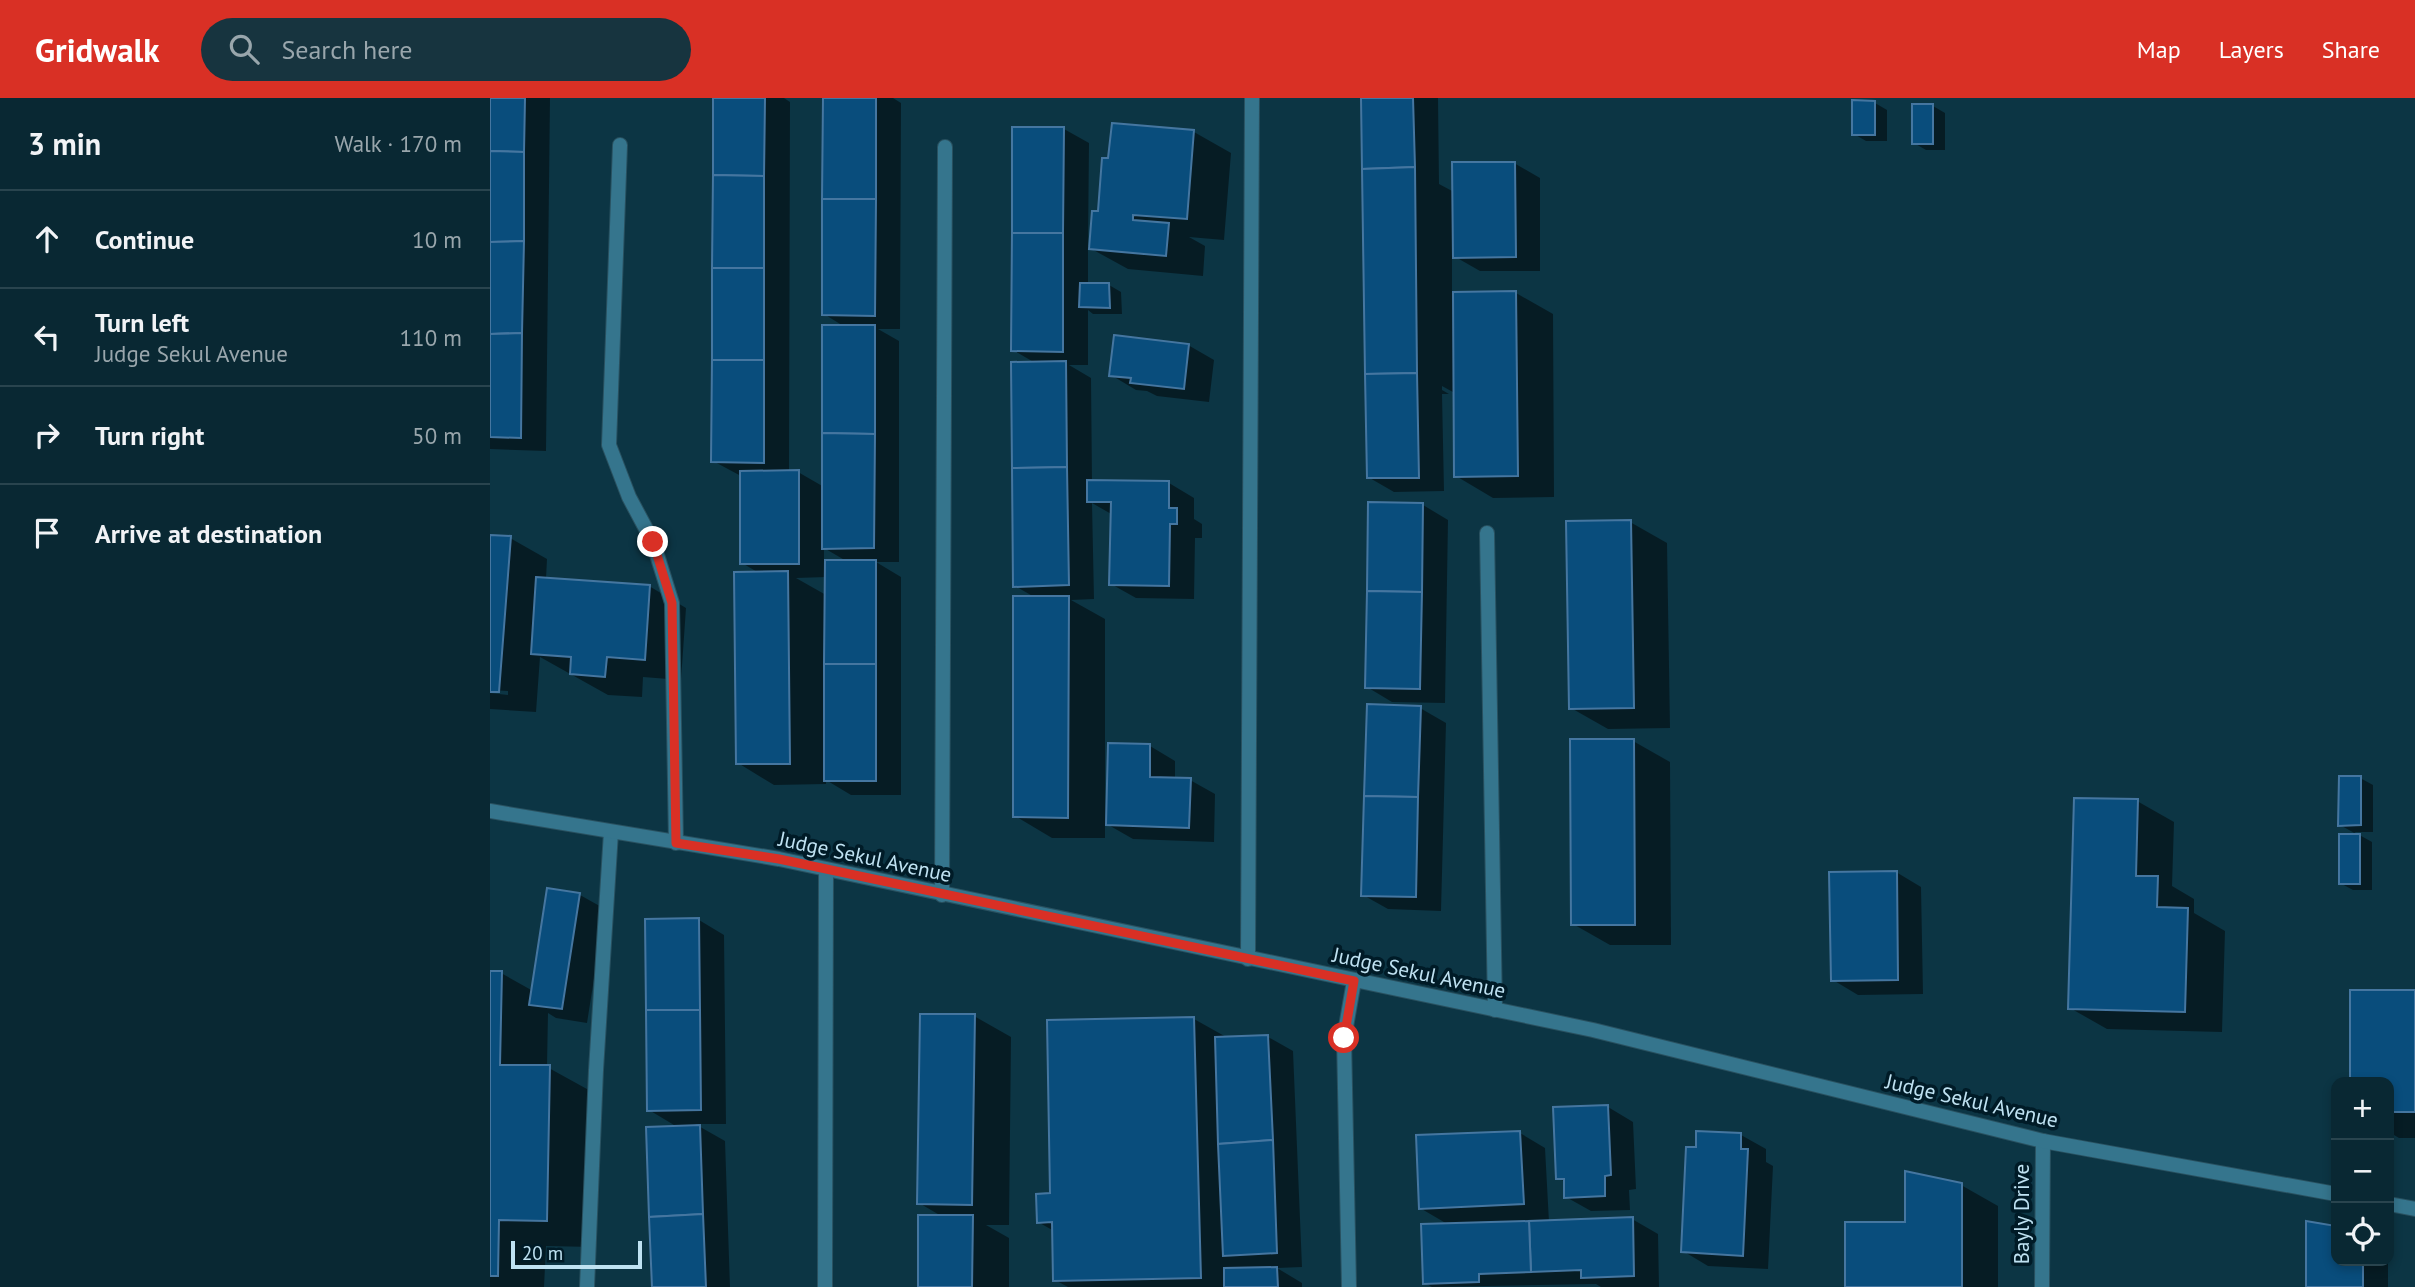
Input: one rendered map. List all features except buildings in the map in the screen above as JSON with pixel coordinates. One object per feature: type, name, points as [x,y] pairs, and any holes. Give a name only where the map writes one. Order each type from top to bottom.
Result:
[{"type":"street","points":[[1248,959],[1252,98]]},
{"type":"street","points":[[620,145],[608,445],[629,497],[653,542],[672,603],[676,843]]},
{"type":"street","points":[[942,895],[945,147]]},
{"type":"street","points":[[1487,533],[1495,1010]]},
{"type":"street","name":"Judge Sekul Avenue","points":[[490,811],[779,859],[1606,1034],[2043,1141],[2331,1193]]},
{"type":"street","points":[[587,1287],[611,832]]},
{"type":"street","points":[[825,1287],[826,870]]},
{"type":"street","points":[[1349,1287],[1344,1038],[1354,981]]},
{"type":"street","name":"Bayly Drive","points":[[2042,1287],[2043,1141]]},
{"type":"street","points":[[2394,1205],[2415,1209]]},
{"type":"route","points":[[653,542],[672,603],[676,843],[779,859],[1354,981],[1344,1038]]}]
